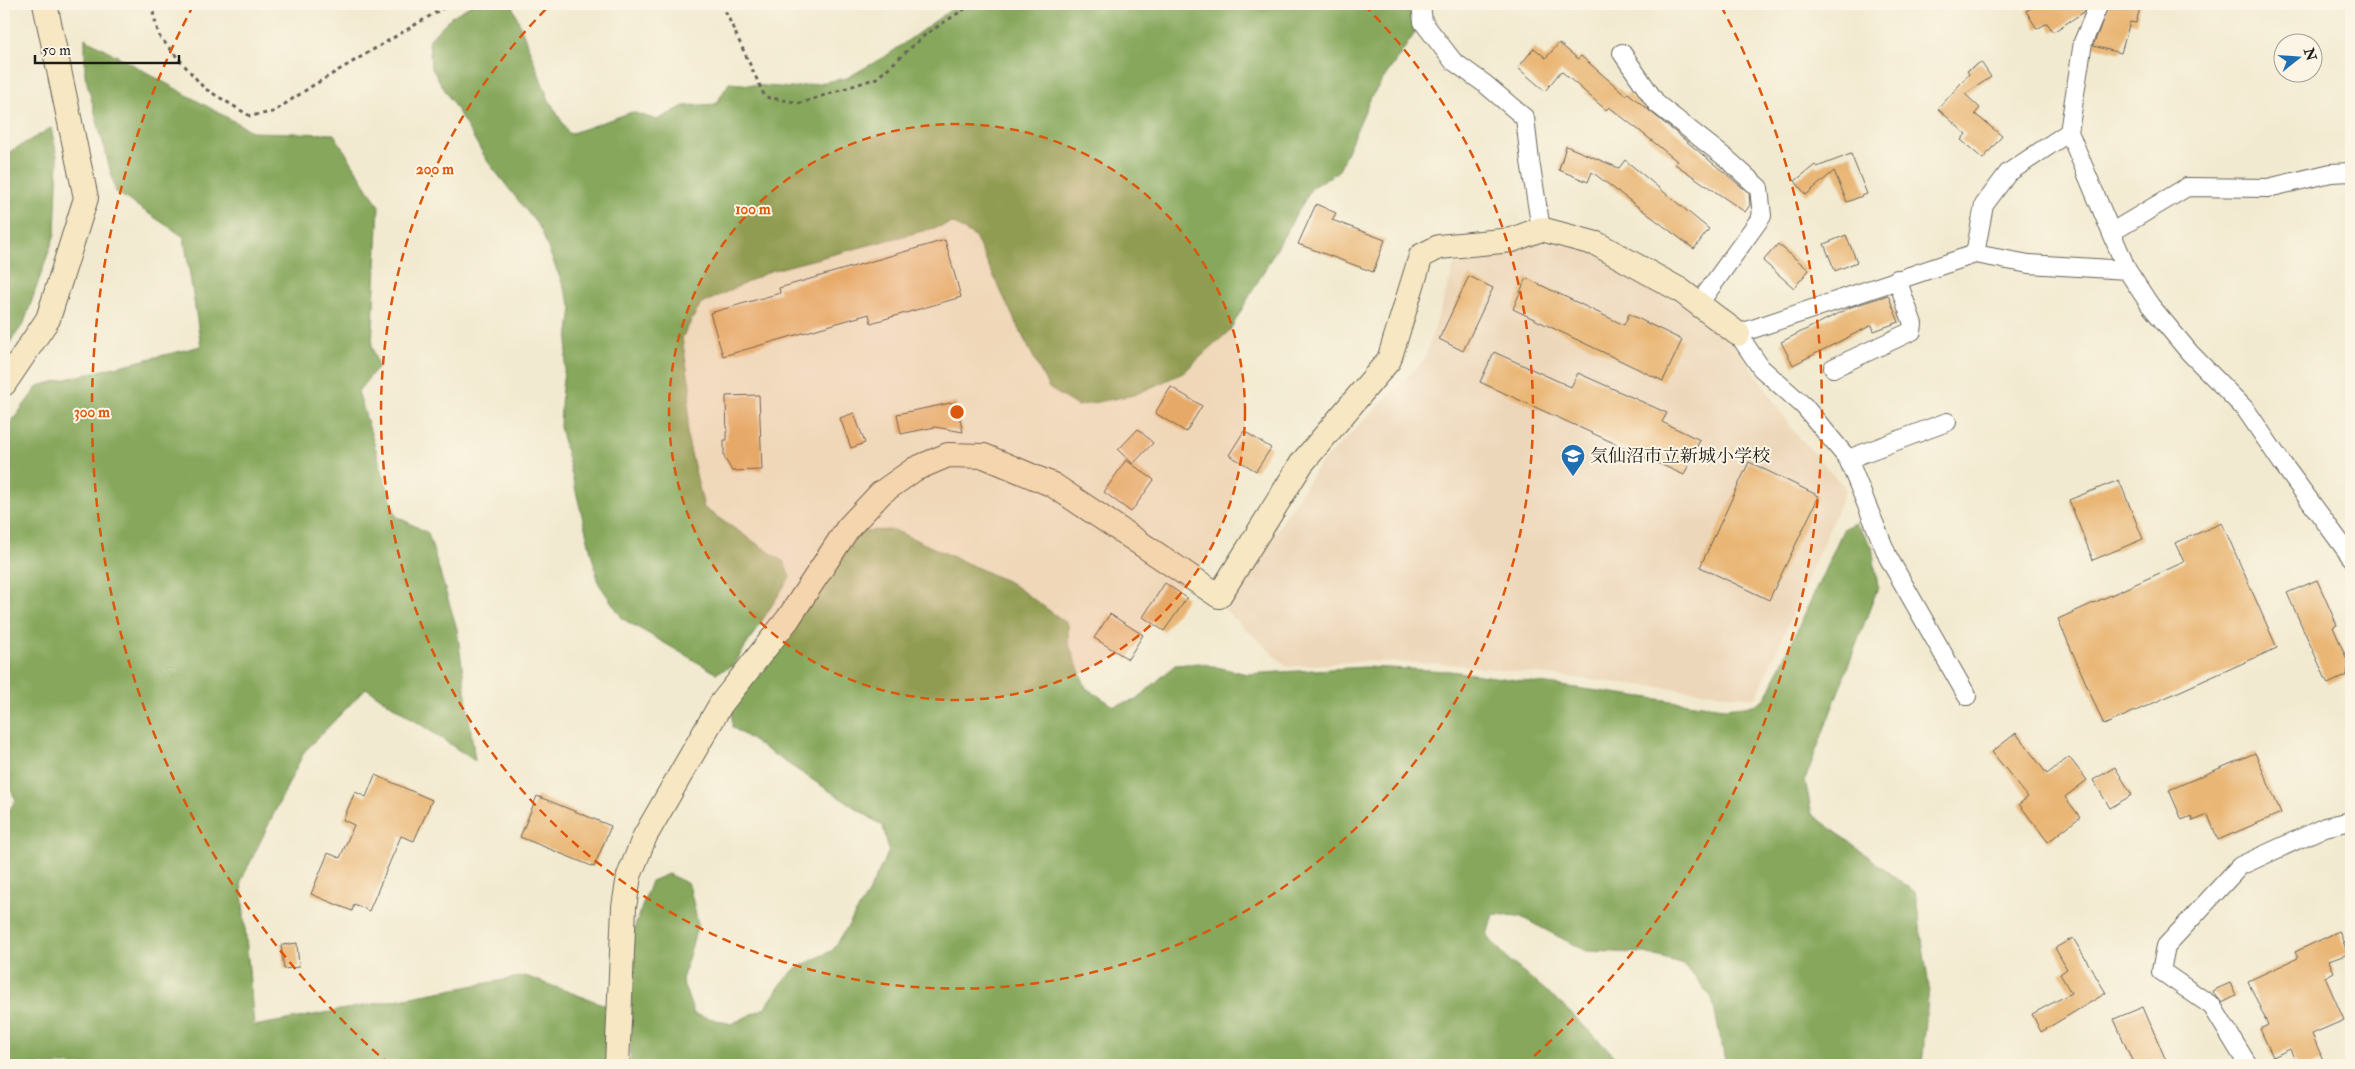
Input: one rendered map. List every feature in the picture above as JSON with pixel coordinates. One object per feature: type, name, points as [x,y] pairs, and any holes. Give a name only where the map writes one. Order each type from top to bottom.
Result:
[{"type":"street","points":[[4,384],[48,319],[86,198],[45,4]]},
{"type":"street","points":[[1421,4],[1423,22],[1453,61],[1486,84],[1525,118],[1541,229]]},
{"type":"street","points":[[2099,4],[2083,42],[2069,132],[2128,270],[2150,305],[2190,353],[2246,410],[2282,464],[2351,557]]},
{"type":"street","points":[[1622,54],[1657,104],[1727,159],[1758,188],[1762,216],[1698,306]]},
{"type":"street","points":[[1975,254],[1984,205],[2008,173],[2069,132]]},
{"type":"street","points":[[2112,232],[2187,187],[2268,188],[2331,173],[2351,172]]},
{"type":"street","points":[[617,1065],[624,907],[629,876],[645,836],[721,704],[788,619],[848,528],[881,493],[915,468],[948,455],[984,456],[1053,485],[1218,596],[1302,463],[1389,360],[1421,256],[1439,247],[1512,240],[1541,229],[1597,244],[1680,290],[1698,306],[1738,334],[1761,368],[1804,406],[1848,460],[1888,557],[1967,696]]},
{"type":"street","points":[[1738,334],[1975,254],[2028,264],[2128,270]]},
{"type":"street","points":[[1833,368],[1912,331],[1913,324],[1897,279]]},
{"type":"street","points":[[1848,460],[1947,422]]},
{"type":"street","points":[[2248,1065],[2212,1006],[2161,971],[2166,946],[2240,866],[2325,827],[2351,821]]},
{"type":"path","points":[[151,4],[159,36],[204,88],[250,116],[273,112],[312,86],[450,4]]},
{"type":"path","points":[[722,4],[766,98],[801,103],[877,78],[926,34],[966,8],[979,4]]},
{"type":"shaded area","name":"気仙沼市立新城小学校","points":[[1544,242],[1585,247],[1668,291],[1738,348],[1795,433],[1846,489],[1756,698],[1451,664],[1363,661],[1287,667],[1225,610],[1319,465],[1425,359],[1454,266]]},
{"type":"green space","points":[[473,4],[512,4],[548,98],[569,134],[632,112],[657,120],[684,106],[716,104],[729,83],[791,88],[847,78],[889,54],[959,4],[1414,4],[1417,30],[1371,97],[1338,172],[1312,187],[1230,330],[1183,373],[1134,395],[1077,406],[1049,388],[975,237],[953,223],[770,271],[700,305],[682,338],[690,386],[687,436],[704,508],[784,562],[790,577],[733,666],[716,673],[623,619],[599,584],[560,427],[562,387],[572,308],[540,228],[488,162],[431,67],[429,40],[451,17]]},
{"type":"green space","points":[[85,38],[253,132],[334,134],[379,206],[372,346],[378,367],[358,391],[396,516],[428,533],[457,629],[475,761],[366,688],[304,752],[241,881],[254,1026],[525,976],[608,1006],[606,1065],[4,1065],[4,817],[16,800],[4,778],[4,432],[38,386],[201,346],[184,237],[116,192],[85,75]]},
{"type":"green space","points":[[51,128],[58,160],[55,234],[24,323],[4,351],[4,155]]},
{"type":"green space","points":[[1855,523],[1872,546],[1878,587],[1805,780],[1812,814],[1915,892],[1929,987],[1922,1065],[1726,1065],[1712,998],[1684,964],[1645,953],[1586,951],[1519,916],[1493,914],[1487,936],[1510,961],[1557,1000],[1624,1065],[630,1065],[633,932],[651,881],[668,874],[689,884],[698,924],[682,980],[694,1014],[731,1024],[765,1008],[782,983],[795,969],[833,950],[866,897],[889,851],[883,826],[732,727],[732,707],[860,531],[894,530],[1011,583],[1068,624],[1068,642],[1086,688],[1114,706],[1136,700],[1175,665],[1199,663],[1247,674],[1365,667],[1450,671],[1724,708],[1754,705],[1766,698],[1844,528]]},
{"type":"building","points":[[2037,4],[2088,4],[2084,12],[2053,32],[2047,23],[2037,29],[2026,11]]},
{"type":"building","points":[[2109,4],[2141,4],[2136,23],[2130,22],[2121,53],[2093,46]]},
{"type":"building","points":[[1559,43],[1578,59],[1581,56],[1626,95],[1628,93],[1749,193],[1750,205],[1745,212],[1675,164],[1677,161],[1609,107],[1606,110],[1561,71],[1545,91],[1518,68],[1534,48],[1546,58]]},
{"type":"building","points":[[1981,62],[1991,77],[1965,94],[1980,108],[1975,114],[2002,136],[1983,159],[1961,140],[1966,134],[1938,109],[1969,74],[1967,71]]},
{"type":"building","points":[[1566,146],[1619,168],[1625,160],[1709,229],[1694,249],[1592,172],[1588,182],[1559,170]]},
{"type":"building","points":[[1851,154],[1867,194],[1847,202],[1834,171],[1806,195],[1795,181],[1815,165],[1817,167]]},
{"type":"building","points":[[1316,204],[1336,213],[1332,220],[1385,240],[1373,272],[1298,244]]},
{"type":"building","points":[[1846,235],[1857,262],[1835,271],[1824,244]]},
{"type":"building","points":[[945,240],[961,297],[871,323],[869,314],[723,356],[710,313],[780,293],[779,288]]},
{"type":"building","points":[[1778,244],[1809,270],[1794,288],[1763,261]]},
{"type":"building","points":[[1469,276],[1493,288],[1463,351],[1439,339]]},
{"type":"building","points":[[1526,278],[1624,325],[1629,314],[1682,340],[1663,381],[1513,309]]},
{"type":"building","points":[[1888,295],[1899,322],[1874,331],[1872,325],[1793,365],[1781,342],[1851,307]]},
{"type":"building","points":[[1494,352],[1571,387],[1578,373],[1667,413],[1662,422],[1700,440],[1684,475],[1480,382]]},
{"type":"building","points":[[1171,387],[1202,406],[1186,432],[1155,413]]},
{"type":"building","points":[[759,395],[762,470],[732,471],[724,457],[724,440],[727,440],[726,396]]},
{"type":"building","points":[[956,402],[963,432],[935,427],[901,434],[897,414]]},
{"type":"building","points":[[854,413],[865,443],[851,448],[840,418]]},
{"type":"building","points":[[1138,429],[1153,443],[1133,464],[1118,450]]},
{"type":"building","points":[[1244,431],[1271,448],[1256,471],[1229,455]]},
{"type":"building","points":[[1126,460],[1154,480],[1131,512],[1104,492]]},
{"type":"building","points":[[1749,462],[1819,496],[1769,600],[1700,567]]},
{"type":"building","points":[[2119,480],[2143,539],[2093,560],[2069,500]]},
{"type":"building","points":[[2222,523],[2277,648],[2104,725],[2058,619],[2184,562],[2175,543]]},
{"type":"building","points":[[2317,580],[2337,625],[2333,627],[2349,664],[2347,675],[2328,684],[2287,593]]},
{"type":"building","points":[[1165,583],[1187,598],[1164,631],[1143,617]]},
{"type":"building","points":[[1110,614],[1143,635],[1128,659],[1094,638]]},
{"type":"building","points":[[2016,733],[2047,774],[2069,757],[2087,780],[2065,797],[2080,817],[2048,842],[2019,804],[2028,797],[1992,752]]},
{"type":"building","points":[[2255,753],[2281,813],[2218,840],[2208,815],[2193,821],[2191,816],[2182,820],[2169,790]]},
{"type":"building","points":[[2115,767],[2132,795],[2110,808],[2093,780]]},
{"type":"building","points":[[375,775],[432,800],[414,841],[401,836],[369,911],[354,904],[352,911],[311,894],[328,853],[340,858],[354,825],[343,820],[355,792],[366,797]]},
{"type":"building","points":[[537,796],[611,826],[594,867],[520,837]]},
{"type":"building","points":[[2339,931],[2348,954],[2329,961],[2334,972],[2325,977],[2344,1020],[2312,1034],[2323,1060],[2310,1065],[2297,1065],[2290,1049],[2273,1057],[2260,1029],[2268,1025],[2248,981],[2298,958],[2295,952]]},
{"type":"building","points":[[2073,938],[2106,993],[2041,1032],[2032,1014],[2071,993],[2060,974],[2067,969],[2055,948]]},
{"type":"building","points":[[297,943],[299,967],[284,969],[281,945]]},
{"type":"building","points":[[2230,983],[2236,996],[2222,1003],[2212,991]]},
{"type":"building","points":[[2143,1007],[2168,1065],[2134,1065],[2114,1019]]},
{"type":"place","name":"気仙沼市立新城小学校","points":[[1573,477]]}]
